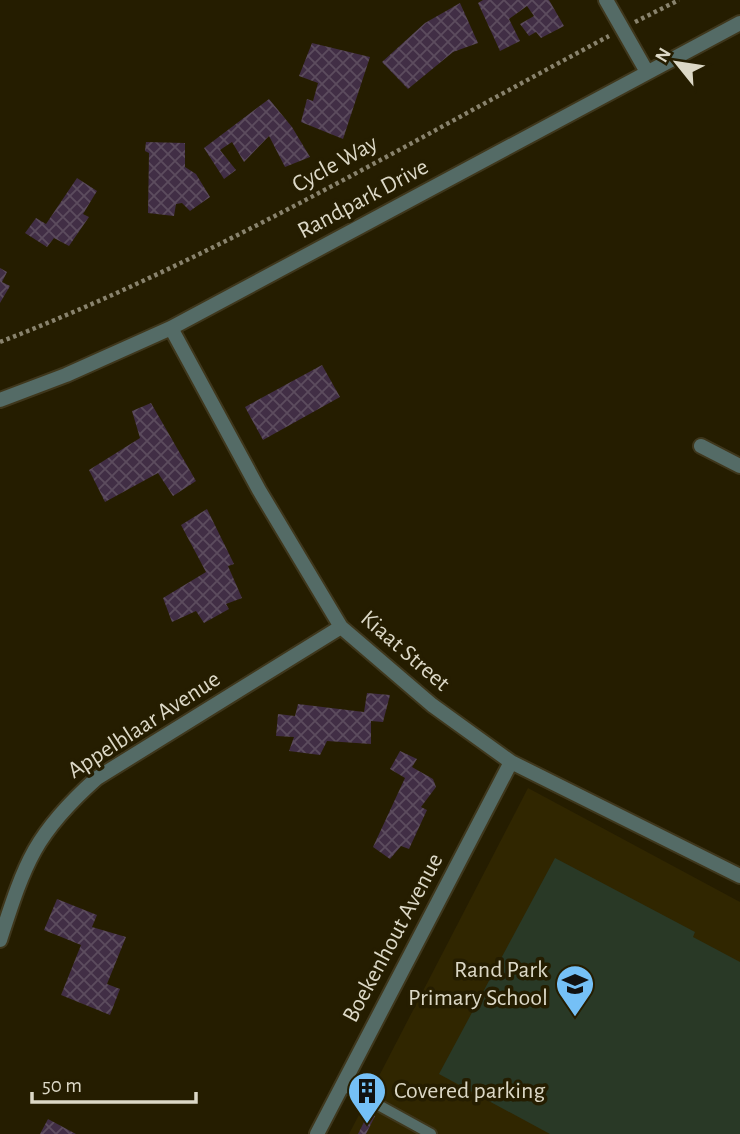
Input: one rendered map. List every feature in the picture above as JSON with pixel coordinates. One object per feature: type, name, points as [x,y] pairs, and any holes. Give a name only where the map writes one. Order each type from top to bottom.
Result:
[{"type":"street","points":[[606,0],[621,30],[648,72]]},
{"type":"street","name":"Randpark Drive","points":[[0,400],[66,375],[171,328],[740,23]]},
{"type":"street","name":"Kiaat Street","points":[[171,328],[259,490],[341,626],[432,705],[510,762],[740,876]]},
{"type":"street","points":[[701,446],[740,466]]},
{"type":"street","name":"Appelblaar Avenue","points":[[0,940],[23,869],[41,837],[71,801],[97,778],[341,626]]},
{"type":"street","name":"Boekenhout Avenue","points":[[317,1134],[510,762]]},
{"type":"lane","points":[[342,1085],[431,1134]]},
{"type":"path","name":"Cycle Way","points":[[0,342],[66,316],[257,227],[679,0]]},
{"type":"shaded area","name":"Rand Park Primary School","points":[[528,788],[740,902],[740,1134],[349,1134]]},
{"type":"green space","name":"Rand Park Primary School","points":[[555,858],[695,932],[693,937],[740,962],[740,1134],[550,1134],[439,1074]]},
{"type":"building","points":[[483,0],[549,0],[564,26],[541,38],[536,32],[529,36],[520,24],[534,16],[527,6],[509,19],[520,41],[500,51],[478,3]]},
{"type":"building","points":[[460,3],[478,43],[453,52],[408,89],[382,62],[425,23]]},
{"type":"building","points":[[312,43],[370,57],[343,139],[301,122],[307,99],[313,101],[318,83],[299,76]]},
{"type":"building","points":[[269,99],[292,127],[310,157],[285,167],[269,136],[244,162],[232,142],[220,150],[236,170],[224,179],[204,148]]},
{"type":"building","points":[[146,142],[185,143],[185,167],[196,174],[210,197],[190,211],[182,203],[176,204],[174,216],[148,213],[149,153],[145,151]]},
{"type":"building","points":[[77,178],[97,191],[83,214],[89,217],[69,246],[54,238],[47,247],[25,233],[36,218],[46,224]]},
{"type":"building","points":[[0,268],[7,272],[2,282],[10,286],[0,303]]},
{"type":"building","points":[[322,365],[340,397],[263,440],[245,407]]},
{"type":"building","points":[[151,403],[196,481],[173,496],[158,473],[105,502],[89,470],[140,438],[132,411]]},
{"type":"building","points":[[207,509],[234,564],[228,566],[242,598],[226,604],[229,609],[204,623],[196,611],[172,622],[163,598],[206,572],[181,525]]},
{"type":"building","points":[[367,693],[390,695],[383,722],[371,721],[371,744],[327,741],[320,755],[289,751],[294,737],[276,736],[278,714],[295,716],[298,704],[364,712]]},
{"type":"building","points":[[400,751],[417,759],[412,767],[433,779],[436,787],[421,807],[427,810],[409,849],[401,846],[390,859],[373,847],[405,778],[390,769]]},
{"type":"building","points":[[57,899],[97,915],[92,927],[126,937],[107,984],[120,989],[110,1015],[61,995],[81,945],[44,930]]},
{"type":"building","name":"Covered parking","points":[[369,1112],[375,1116],[366,1134],[358,1134]]},
{"type":"building","points":[[48,1119],[76,1134],[40,1134]]},
{"type":"place","name":"Rand Park Primary School","points":[[575,1018]]},
{"type":"place","name":"Covered parking","points":[[367,1125]]}]
